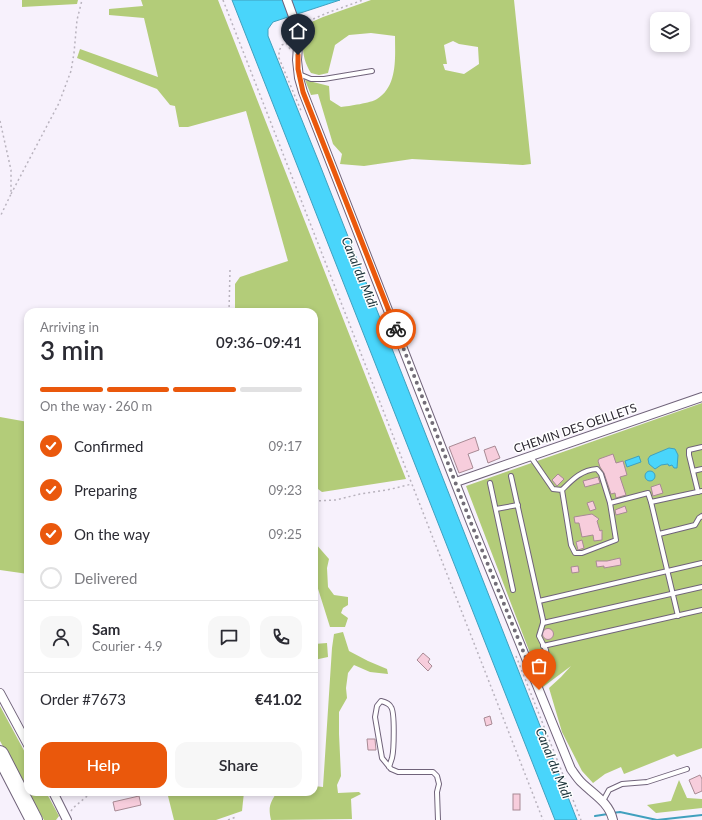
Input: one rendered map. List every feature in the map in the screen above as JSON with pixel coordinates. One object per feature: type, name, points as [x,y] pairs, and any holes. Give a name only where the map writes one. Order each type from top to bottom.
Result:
[{"type":"highway","points":[[0,754],[34,820]]},
{"type":"highway","points":[[0,768],[26,820]]},
{"type":"street","points":[[287,0],[300,38],[297,60],[305,97],[570,769],[580,781],[603,800],[613,818]]},
{"type":"street","name":"CHEMIN DES OEILLETS","points":[[456,482],[702,397]]},
{"type":"street","points":[[0,693],[24,738]]},
{"type":"street","points":[[56,796],[69,817]]},
{"type":"lane","points":[[299,73],[312,79],[324,79],[372,71]]},
{"type":"lane","points":[[651,502],[700,492],[693,471],[689,450],[702,447]]},
{"type":"lane","points":[[531,457],[553,490],[562,490],[576,476],[597,469],[601,474],[610,502],[616,540],[582,553],[575,553],[571,545],[562,490]]},
{"type":"lane","points":[[693,471],[702,469]]},
{"type":"lane","points":[[511,476],[543,623],[539,636],[546,650],[549,669],[534,677]]},
{"type":"lane","points":[[490,483],[513,590]]},
{"type":"lane","points":[[610,502],[648,493],[678,616]]},
{"type":"lane","points":[[496,509],[518,505]]},
{"type":"lane","points":[[659,534],[695,525],[702,516]]},
{"type":"lane","points":[[539,601],[702,563]]},
{"type":"lane","points":[[543,623],[702,587]]},
{"type":"lane","points":[[543,646],[702,610]]},
{"type":"lane","points":[[389,767],[392,758],[394,712],[391,706],[386,702],[381,702],[377,706],[375,717],[382,758],[389,767],[398,772],[432,772],[437,776],[438,820]]},
{"type":"lane","points":[[603,800],[609,790],[622,784],[647,782],[687,769]]},
{"type":"path","points":[[0,217],[59,103],[71,71],[77,20],[82,0]]},
{"type":"path","points":[[223,0],[543,820]]},
{"type":"path","points":[[297,26],[311,19],[363,0]]},
{"type":"path","points":[[0,121],[11,170],[11,194]]},
{"type":"path","points":[[229,308],[230,269]]},
{"type":"path","points":[[318,501],[336,500],[412,484]]},
{"type":"path","points":[[69,817],[72,808],[87,796]]},
{"type":"path","points":[[228,820],[236,818]]},
{"type":"green space","points":[[22,0],[78,0],[77,4],[22,7]]},
{"type":"green space","points":[[141,0],[218,0],[406,479],[322,492],[318,489],[318,308],[235,308],[235,284],[240,277],[288,261],[246,111],[188,127],[179,127],[175,106],[170,105],[157,89],[77,58],[80,49],[158,77],[144,18],[109,15],[109,9],[143,6]]},
{"type":"green space","points":[[371,0],[514,0],[531,164],[523,165],[412,159],[364,166],[340,164],[342,154],[333,144],[318,94],[311,95],[305,80],[329,86],[330,100],[341,107],[377,99],[389,87],[392,79],[395,62],[395,36],[371,33],[349,35],[335,45],[328,73],[319,75],[311,73],[305,61],[303,49],[305,31],[307,24]],"holes":[[[453,41],[459,44],[478,47],[479,64],[464,74],[445,70],[443,64],[447,64],[444,45]]]},
{"type":"green space","points":[[702,403],[702,748],[677,757],[674,754],[624,774],[621,767],[605,774],[593,783],[582,771],[562,732],[549,688],[571,666],[543,687],[466,486]]},
{"type":"green space","points":[[0,417],[24,421],[24,573],[0,570]]},
{"type":"green space","points":[[318,546],[329,559],[327,568],[328,587],[334,595],[348,597],[348,605],[343,608],[341,613],[348,618],[345,627],[330,627],[318,589]]},
{"type":"green space","points":[[343,632],[349,651],[387,669],[388,674],[370,672],[354,665],[348,673],[346,688],[347,698],[339,712],[341,776],[337,785],[338,793],[359,792],[361,794],[351,799],[352,819],[271,820],[270,805],[275,796],[318,796],[318,786],[323,787],[334,634]]},
{"type":"green space","points":[[327,643],[328,657],[318,659],[318,644]]},
{"type":"green space","points":[[0,706],[24,751],[24,784],[0,741]]},
{"type":"green space","points":[[679,780],[687,798],[702,799],[702,808],[656,813],[647,805],[671,801]]},
{"type":"green space","points":[[30,796],[48,796],[59,816],[56,820],[44,820]]},
{"type":"green space","points":[[168,796],[244,796],[242,811],[216,820],[174,820]]},
{"type":"water","name":"Canal du Midi","points":[[232,0],[340,0],[273,22],[268,29],[268,36],[577,820],[555,820]]},
{"type":"water","points":[[669,448],[675,449],[678,455],[677,468],[674,468],[672,465],[669,466],[668,464],[661,465],[655,469],[649,464],[648,459],[650,456]]},
{"type":"water","points":[[639,456],[641,462],[627,467],[625,461]]},
{"type":"water","points":[[648,471],[652,471],[654,472],[654,480],[648,481],[645,478],[645,474]]},
{"type":"building","points":[[475,437],[479,450],[468,454],[473,468],[459,473],[449,447]]},
{"type":"building","points":[[495,446],[500,458],[488,463],[484,450]]},
{"type":"building","points":[[613,454],[616,463],[623,461],[627,475],[620,477],[626,495],[616,498],[615,493],[611,494],[598,461],[599,459]]},
{"type":"building","points":[[558,474],[564,479],[557,486],[552,480]]},
{"type":"building","points":[[598,477],[600,483],[585,487],[583,481]]},
{"type":"building","points":[[660,484],[663,493],[653,496],[651,487]]},
{"type":"building","points":[[593,501],[596,509],[590,511],[587,503]]},
{"type":"building","points":[[625,506],[627,512],[616,515],[615,510]]},
{"type":"building","points":[[592,514],[599,519],[597,521],[600,531],[602,530],[602,540],[594,541],[593,535],[582,537],[579,523],[575,523],[574,517]]},
{"type":"building","points":[[582,540],[584,548],[578,550],[576,542]]},
{"type":"building","points":[[620,558],[621,565],[604,568],[604,566],[597,567],[596,561],[607,561]]},
{"type":"building","points":[[578,566],[579,572],[572,573],[571,567]]},
{"type":"building","points":[[546,629],[550,629],[552,630],[552,638],[546,639],[543,636],[543,632]]},
{"type":"building","points":[[537,652],[541,662],[535,665],[531,654]]},
{"type":"building","points":[[423,653],[430,659],[428,662],[432,666],[428,671],[417,660]]},
{"type":"building","points":[[490,716],[492,724],[486,726],[484,718]]},
{"type":"building","points":[[367,739],[375,739],[376,750],[368,750]]},
{"type":"building","points":[[700,775],[702,779],[702,791],[695,794],[689,780]]},
{"type":"building","points":[[513,794],[520,794],[520,810],[513,810]]},
{"type":"building","points":[[139,796],[141,805],[115,811],[113,802]]},
{"type":"waterway","points":[[612,813],[620,812],[657,820],[702,815]]},
{"type":"waterway","points":[[595,816],[608,814]]},
{"type":"way so far","points":[[396,329],[471,523],[539,690]]},
{"type":"route","points":[[298,55],[298,69],[303,92],[396,329]]}]
